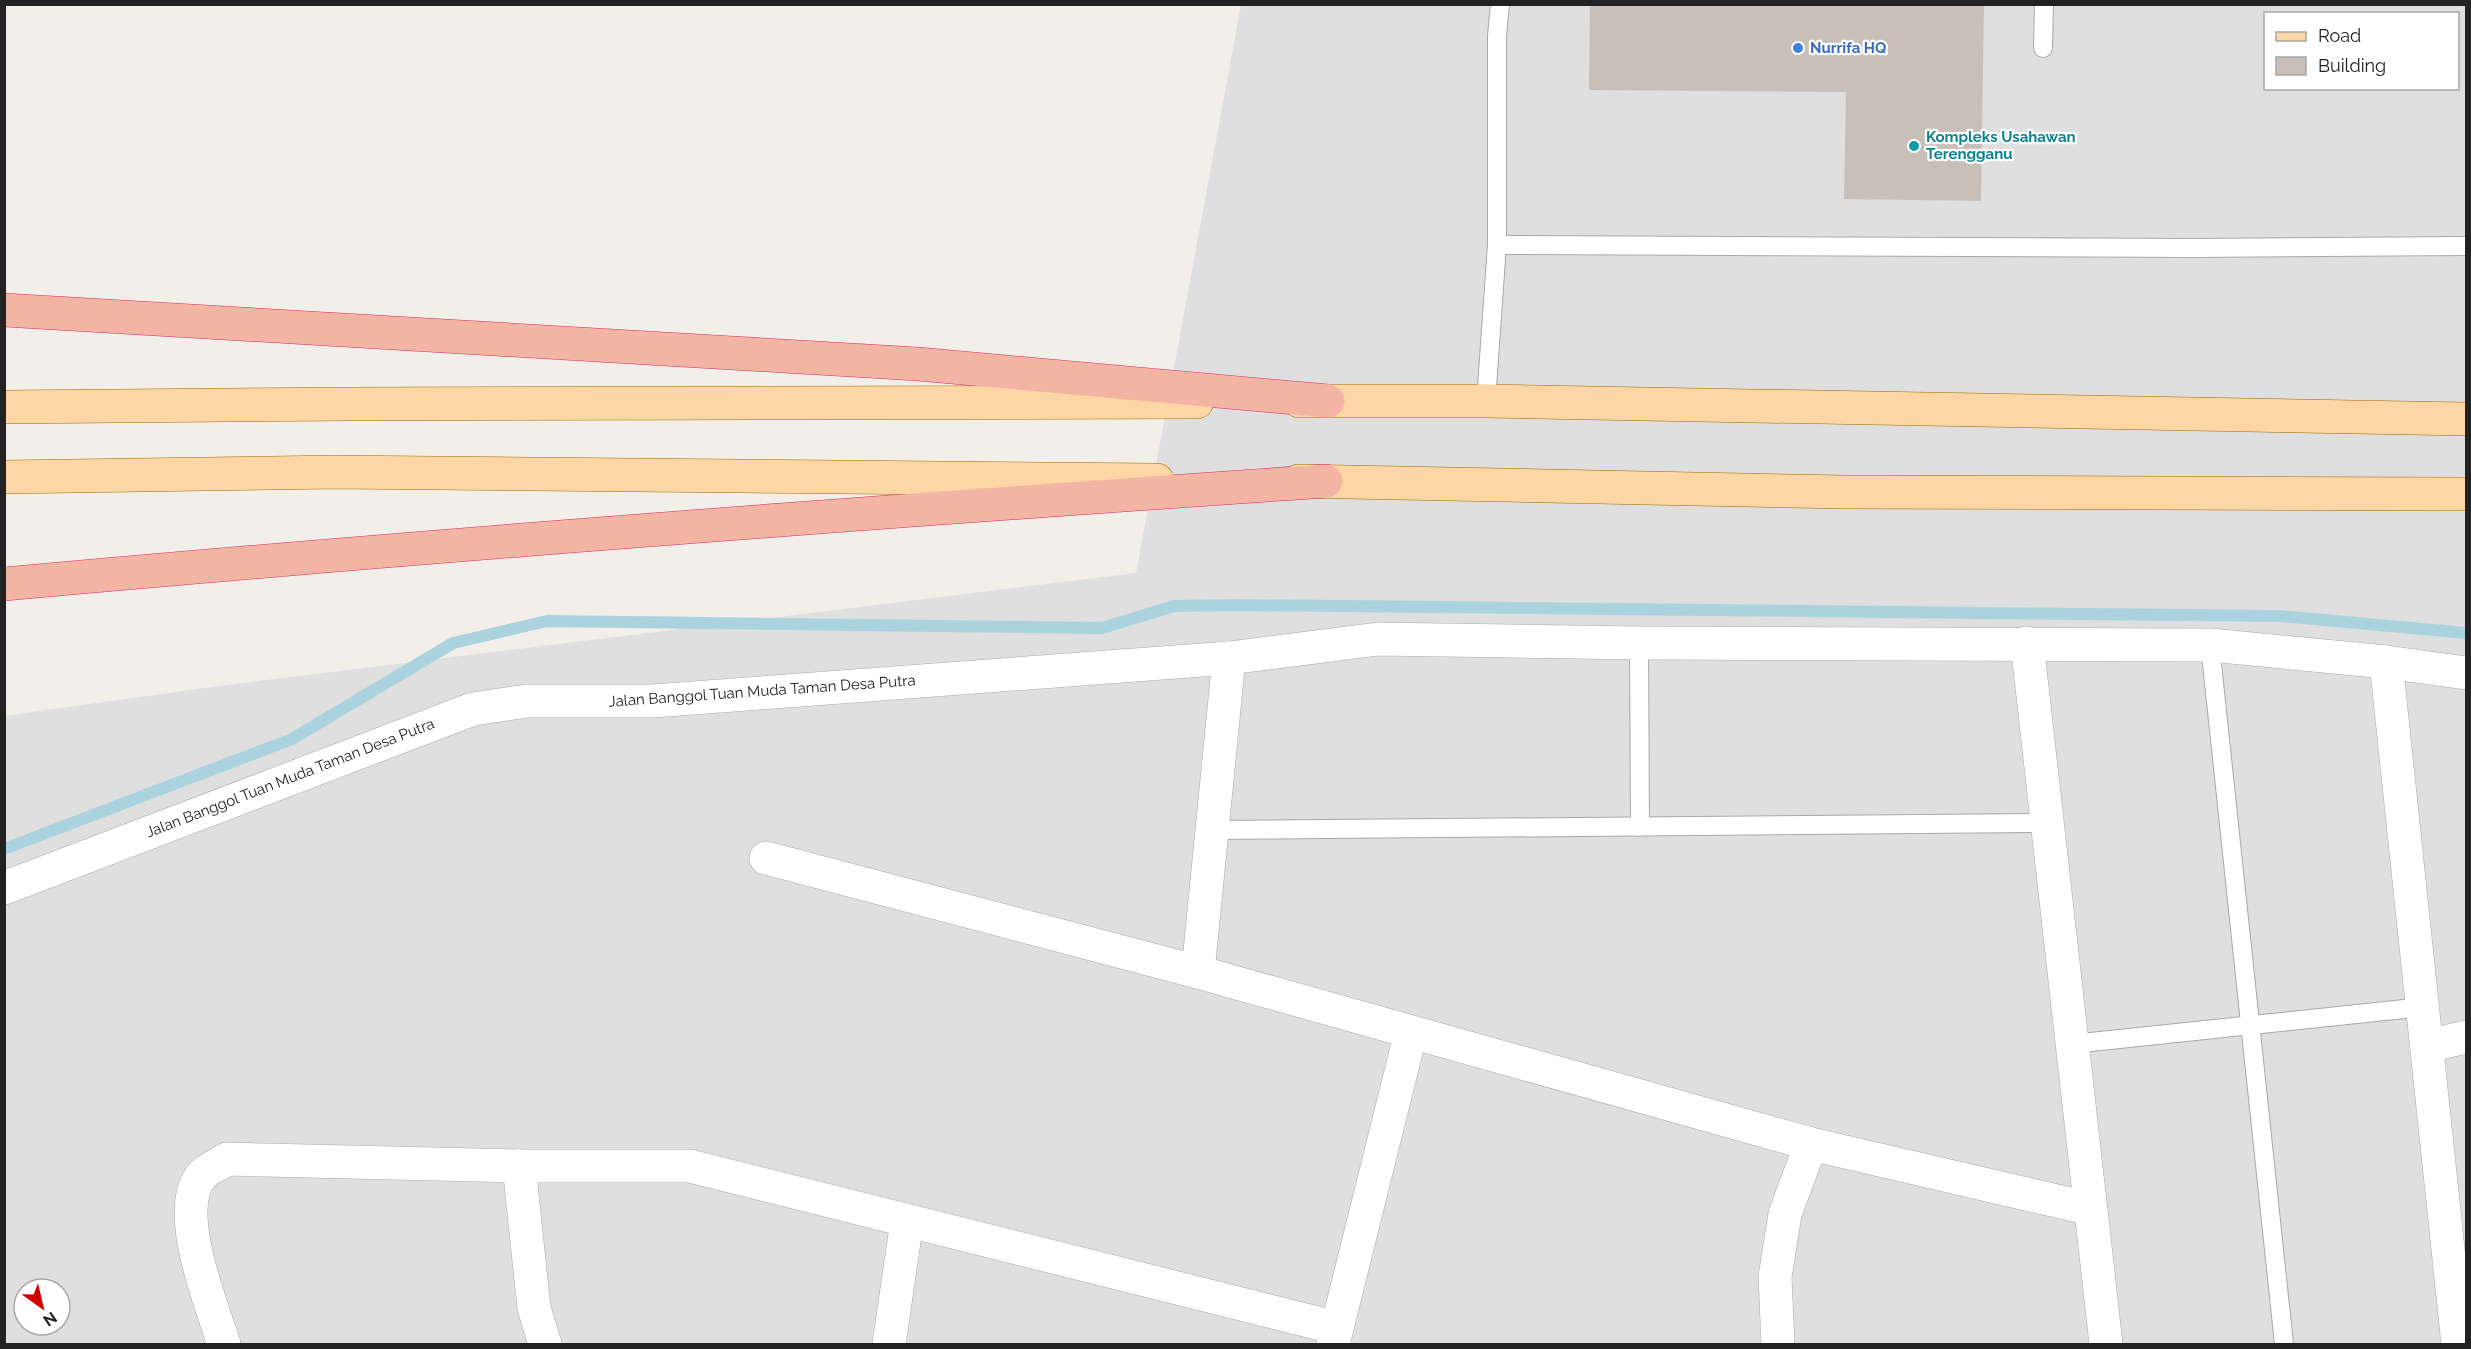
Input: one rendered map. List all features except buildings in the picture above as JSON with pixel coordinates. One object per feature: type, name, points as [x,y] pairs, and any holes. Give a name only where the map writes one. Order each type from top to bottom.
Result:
[{"type":"highway","points":[[4,310],[918,364],[1328,401]]},
{"type":"highway","points":[[4,584],[335,554],[744,521],[1326,481]]},
{"type":"main road","points":[[4,407],[1486,401],[2466,419]]},
{"type":"main road","points":[[4,477],[347,472],[1326,481],[1844,492],[2466,495]]},
{"type":"street","name":"Jalan Banggol Tuan Muda Taman Desa Putra","points":[[4,888],[447,719],[491,706],[527,701],[653,701],[1229,658],[1378,639],[1639,643],[2210,645],[2386,662],[2466,673]]},
{"type":"street","points":[[2027,644],[2106,1344]]},
{"type":"street","points":[[1198,972],[1229,658]]},
{"type":"street","points":[[2386,662],[2427,1046],[2456,1222],[2458,1344]]},
{"type":"street","points":[[766,858],[1198,972],[1811,1144],[2091,1209]]},
{"type":"street","points":[[224,1344],[200,1266],[191,1223],[193,1193],[203,1174],[227,1159],[519,1166],[690,1166],[907,1221],[1335,1336],[1411,1032]]},
{"type":"street","points":[[2427,1046],[2466,1037]]},
{"type":"street","points":[[1779,1344],[1775,1277],[1785,1214],[1811,1144]]},
{"type":"street","points":[[519,1166],[534,1308],[544,1344]]},
{"type":"street","points":[[889,1344],[907,1221]]},
{"type":"lane","points":[[1486,401],[1497,245],[1497,36],[1500,4]]},
{"type":"lane","points":[[2043,48],[2044,4]]},
{"type":"lane","points":[[1497,245],[2182,248],[2466,246]]},
{"type":"lane","points":[[1639,643],[1640,827]]},
{"type":"lane","points":[[2210,645],[2284,1344]]},
{"type":"lane","points":[[1212,830],[2047,824]]},
{"type":"lane","points":[[2072,1044],[2423,1007]]},
{"type":"shaded area","points":[[1241,5],[2466,5],[2466,1344],[5,1344],[4,716],[226,685],[1136,573]]},
{"type":"waterway","points":[[4,849],[292,739],[453,643],[547,621],[1102,628],[1174,606],[1236,605],[2280,616],[2466,633]]},
{"type":"place","name":"Nurrifa HQ","points":[[1798,48]]},
{"type":"place","name":"Kompleks Usahawan Terengganu","points":[[1914,146]]}]
